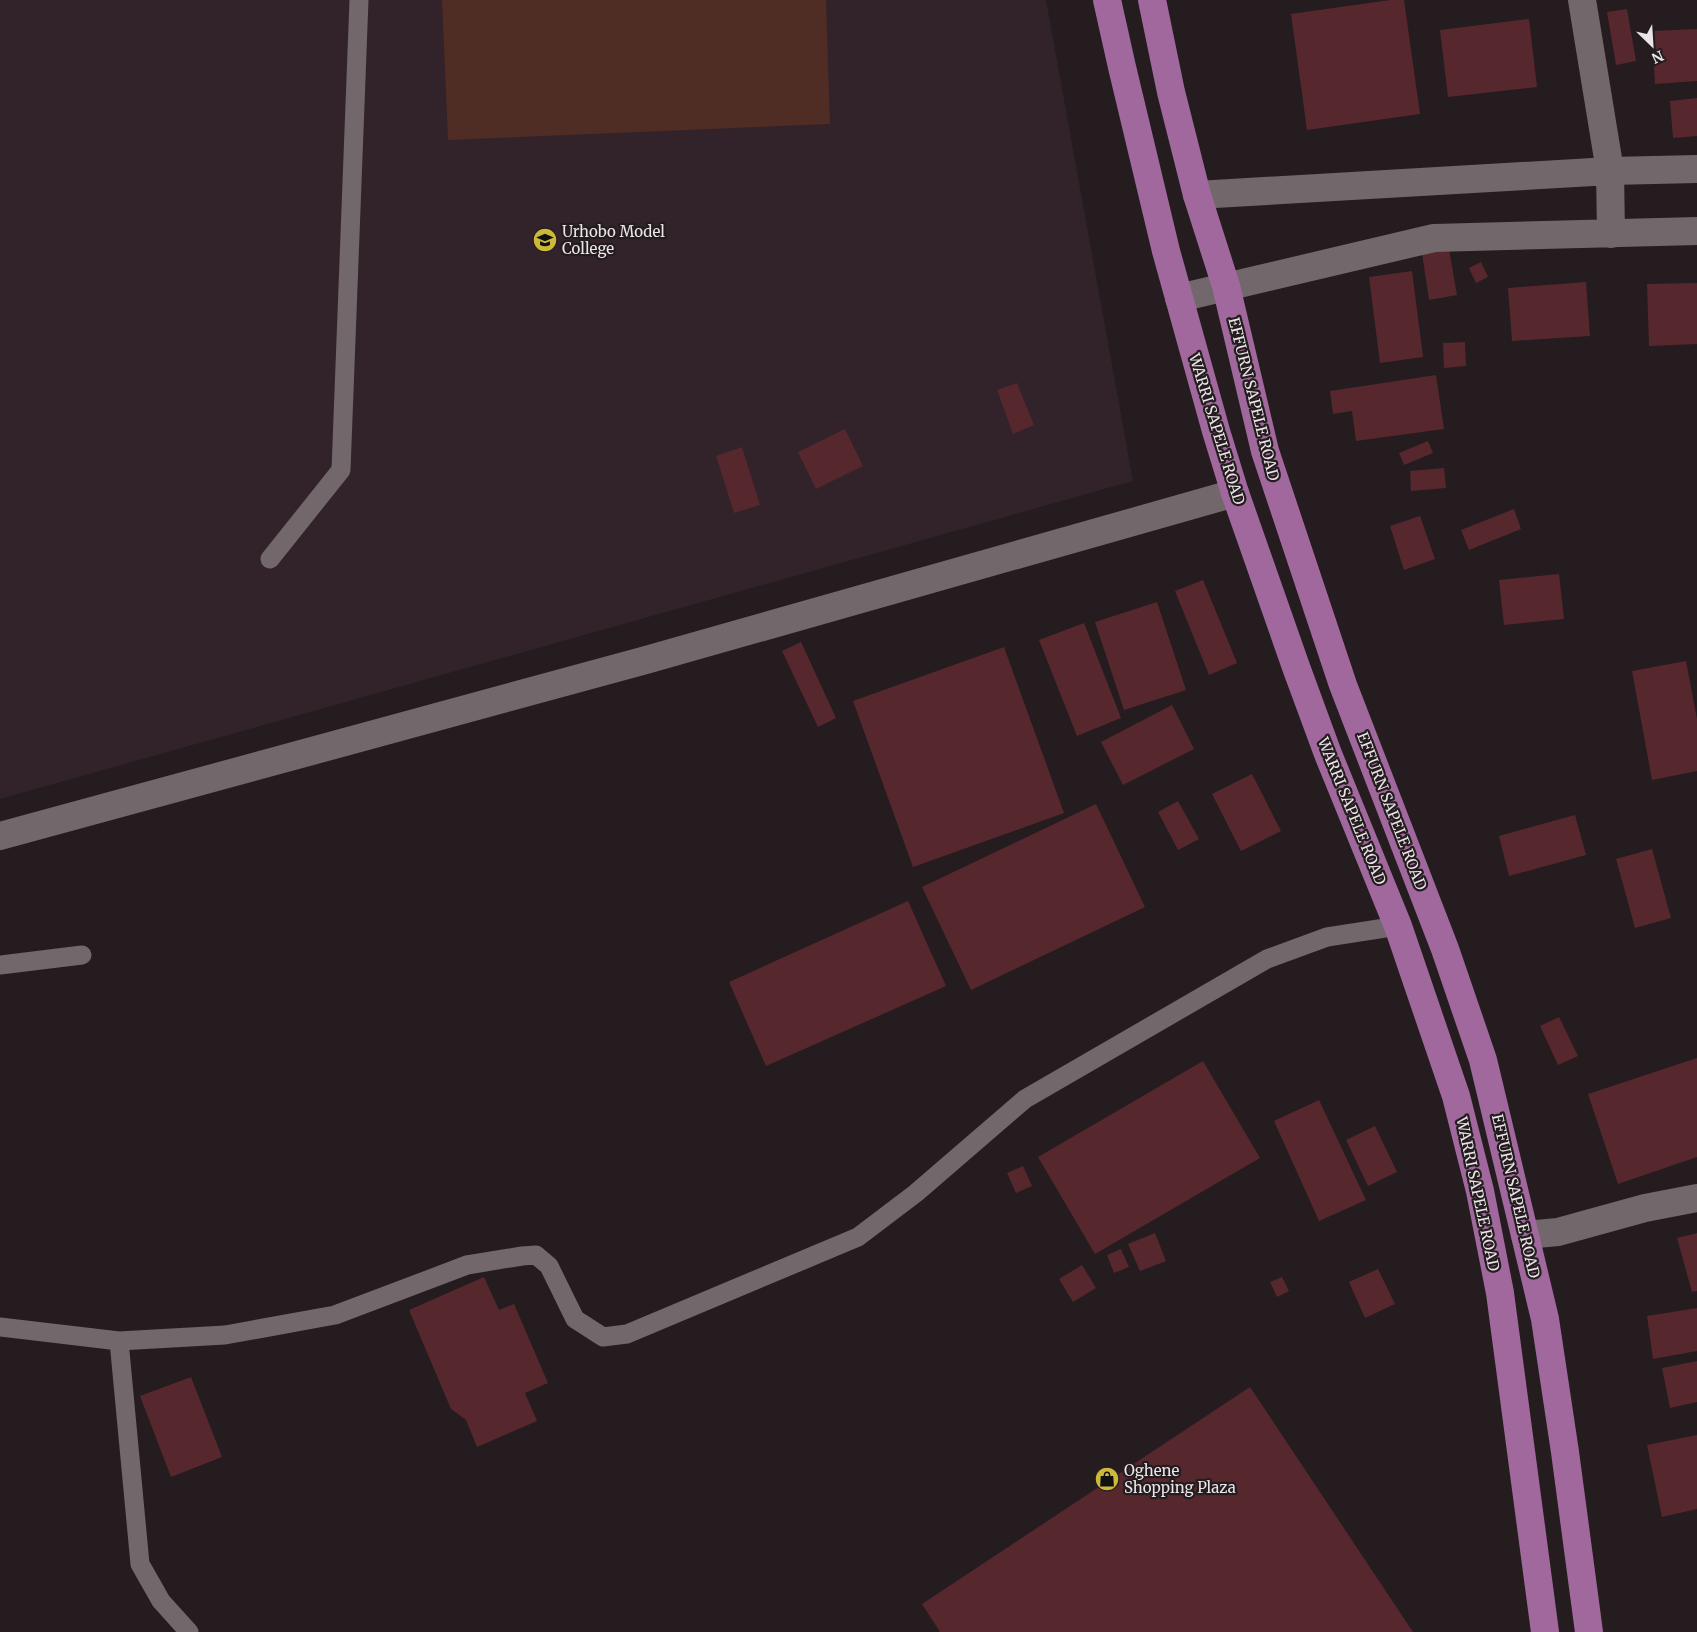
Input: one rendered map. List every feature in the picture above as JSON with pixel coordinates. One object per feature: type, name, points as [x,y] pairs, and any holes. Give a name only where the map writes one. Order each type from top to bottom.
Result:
[{"type":"highway","name":"WARRI SAPELE ROAD","points":[[1107,0],[1178,298],[1235,493],[1328,754],[1398,926],[1456,1096],[1480,1191],[1500,1293],[1545,1632]]},
{"type":"highway","name":"EFFURN SAPELE ROAD","points":[[1152,0],[1170,92],[1197,195],[1226,286],[1265,451],[1343,685],[1445,949],[1483,1060],[1544,1319],[1565,1452],[1589,1632]]},
{"type":"highway","points":[[1308,700],[1343,685]]},
{"type":"street","points":[[1582,0],[1610,171],[1611,234]]},
{"type":"street","points":[[1197,195],[1610,171],[1697,168]]},
{"type":"street","points":[[1178,298],[1434,238],[1697,231]]},
{"type":"street","points":[[0,836],[646,660],[1235,493]]},
{"type":"street","points":[[1525,1235],[1558,1232],[1645,1208],[1697,1198]]},
{"type":"lane","points":[[270,559],[341,470],[359,0]]},
{"type":"lane","points":[[0,1326],[118,1340],[225,1335],[335,1315],[467,1265],[536,1255],[549,1266],[575,1319],[603,1336],[627,1334],[858,1237],[916,1193],[1025,1100],[1267,959],[1327,937],[1398,926]]},
{"type":"lane","points":[[0,965],[82,955]]},
{"type":"lane","points":[[118,1340],[140,1564],[161,1601],[189,1632]]},
{"type":"shaded area","name":"Urhobo Model College","points":[[0,0],[1046,0],[1133,481],[0,799]]},
{"type":"shaded area","points":[[442,0],[826,0],[830,124],[448,140]]},
{"type":"building","points":[[1390,0],[1404,0],[1420,114],[1307,130],[1291,14]]},
{"type":"building","points":[[1627,9],[1636,61],[1616,65],[1607,12]]},
{"type":"building","points":[[1529,19],[1537,87],[1448,97],[1440,30]]},
{"type":"building","points":[[1697,29],[1697,81],[1655,84],[1652,31]]},
{"type":"building","points":[[1697,98],[1697,136],[1673,138],[1670,101]]},
{"type":"building","points":[[1449,249],[1457,295],[1429,300],[1422,253]]},
{"type":"building","points":[[1481,262],[1488,277],[1476,283],[1469,268]]},
{"type":"building","points":[[1412,271],[1423,357],[1380,363],[1369,277]]},
{"type":"building","points":[[1586,282],[1590,336],[1512,341],[1508,288]]},
{"type":"building","points":[[1697,283],[1697,344],[1649,346],[1647,284]]},
{"type":"building","points":[[1465,342],[1466,366],[1444,368],[1443,343]]},
{"type":"building","points":[[1436,375],[1444,429],[1356,441],[1352,411],[1333,414],[1330,391]]},
{"type":"building","points":[[1017,383],[1034,425],[1013,434],[997,390]]},
{"type":"building","points":[[845,429],[863,466],[816,489],[798,452]]},
{"type":"building","points":[[1428,441],[1433,453],[1404,465],[1399,453]]},
{"type":"building","points":[[742,447],[760,505],[734,513],[716,456]]},
{"type":"building","points":[[1444,468],[1446,488],[1411,491],[1410,471]]},
{"type":"building","points":[[1514,509],[1521,529],[1469,550],[1461,530]]},
{"type":"building","points":[[1420,516],[1435,559],[1404,570],[1390,526]]},
{"type":"building","points":[[1559,574],[1564,619],[1504,625],[1499,580]]},
{"type":"building","points":[[1203,580],[1237,663],[1209,675],[1175,591]]},
{"type":"building","points":[[1157,602],[1186,690],[1124,710],[1095,622]]},
{"type":"building","points":[[1084,623],[1121,718],[1077,736],[1039,640]]},
{"type":"building","points":[[801,642],[836,718],[818,727],[782,651]]},
{"type":"building","points":[[1004,647],[1064,813],[913,867],[853,701]]},
{"type":"building","points":[[1686,661],[1697,719],[1697,771],[1652,780],[1632,671]]},
{"type":"building","points":[[1172,705],[1194,749],[1123,785],[1101,742]]},
{"type":"building","points":[[1252,774],[1281,831],[1241,851],[1212,794]]},
{"type":"building","points":[[1178,801],[1199,839],[1178,850],[1158,812]]},
{"type":"building","points":[[1096,804],[1145,907],[971,990],[922,887]]},
{"type":"building","points":[[1575,815],[1586,855],[1509,876],[1499,836]]},
{"type":"building","points":[[1652,849],[1671,918],[1635,928],[1616,859]]},
{"type":"building","points":[[908,901],[946,986],[766,1066],[729,982]]},
{"type":"building","points":[[1559,1017],[1578,1056],[1558,1065],[1540,1026]]},
{"type":"building","points":[[1697,1058],[1697,1157],[1618,1184],[1588,1094]]},
{"type":"building","points":[[1203,1061],[1260,1158],[1095,1254],[1038,1157]]},
{"type":"building","points":[[1319,1100],[1366,1200],[1319,1221],[1274,1121]]},
{"type":"building","points":[[1375,1126],[1397,1172],[1368,1186],[1346,1140]]},
{"type":"building","points":[[1023,1166],[1032,1186],[1016,1193],[1007,1173]]},
{"type":"building","points":[[1155,1233],[1166,1261],[1140,1271],[1128,1244]]},
{"type":"building","points":[[1697,1233],[1697,1291],[1692,1292],[1677,1238]]},
{"type":"building","points":[[1121,1249],[1129,1267],[1114,1273],[1107,1255]]},
{"type":"building","points":[[1082,1265],[1096,1288],[1073,1302],[1059,1279]]},
{"type":"building","points":[[1378,1269],[1395,1304],[1365,1318],[1349,1282]]},
{"type":"building","points":[[484,1277],[499,1310],[514,1304],[548,1383],[525,1393],[537,1421],[477,1447],[466,1420],[451,1409],[409,1310]]},
{"type":"building","points":[[1282,1277],[1289,1291],[1277,1297],[1270,1282]]},
{"type":"building","points":[[1697,1308],[1697,1351],[1653,1359],[1647,1316]]},
{"type":"building","points":[[1697,1361],[1697,1402],[1670,1408],[1662,1368]]},
{"type":"building","points":[[191,1377],[222,1457],[171,1477],[140,1396]]},
{"type":"building","points":[[1250,1387],[1413,1632],[940,1632],[922,1604]]},
{"type":"building","points":[[1697,1435],[1697,1509],[1662,1517],[1647,1445]]},
{"type":"place","name":"Urhobo Model College","points":[[545,240]]},
{"type":"place","name":"Oghene Shopping Plaza","points":[[1107,1479]]}]
